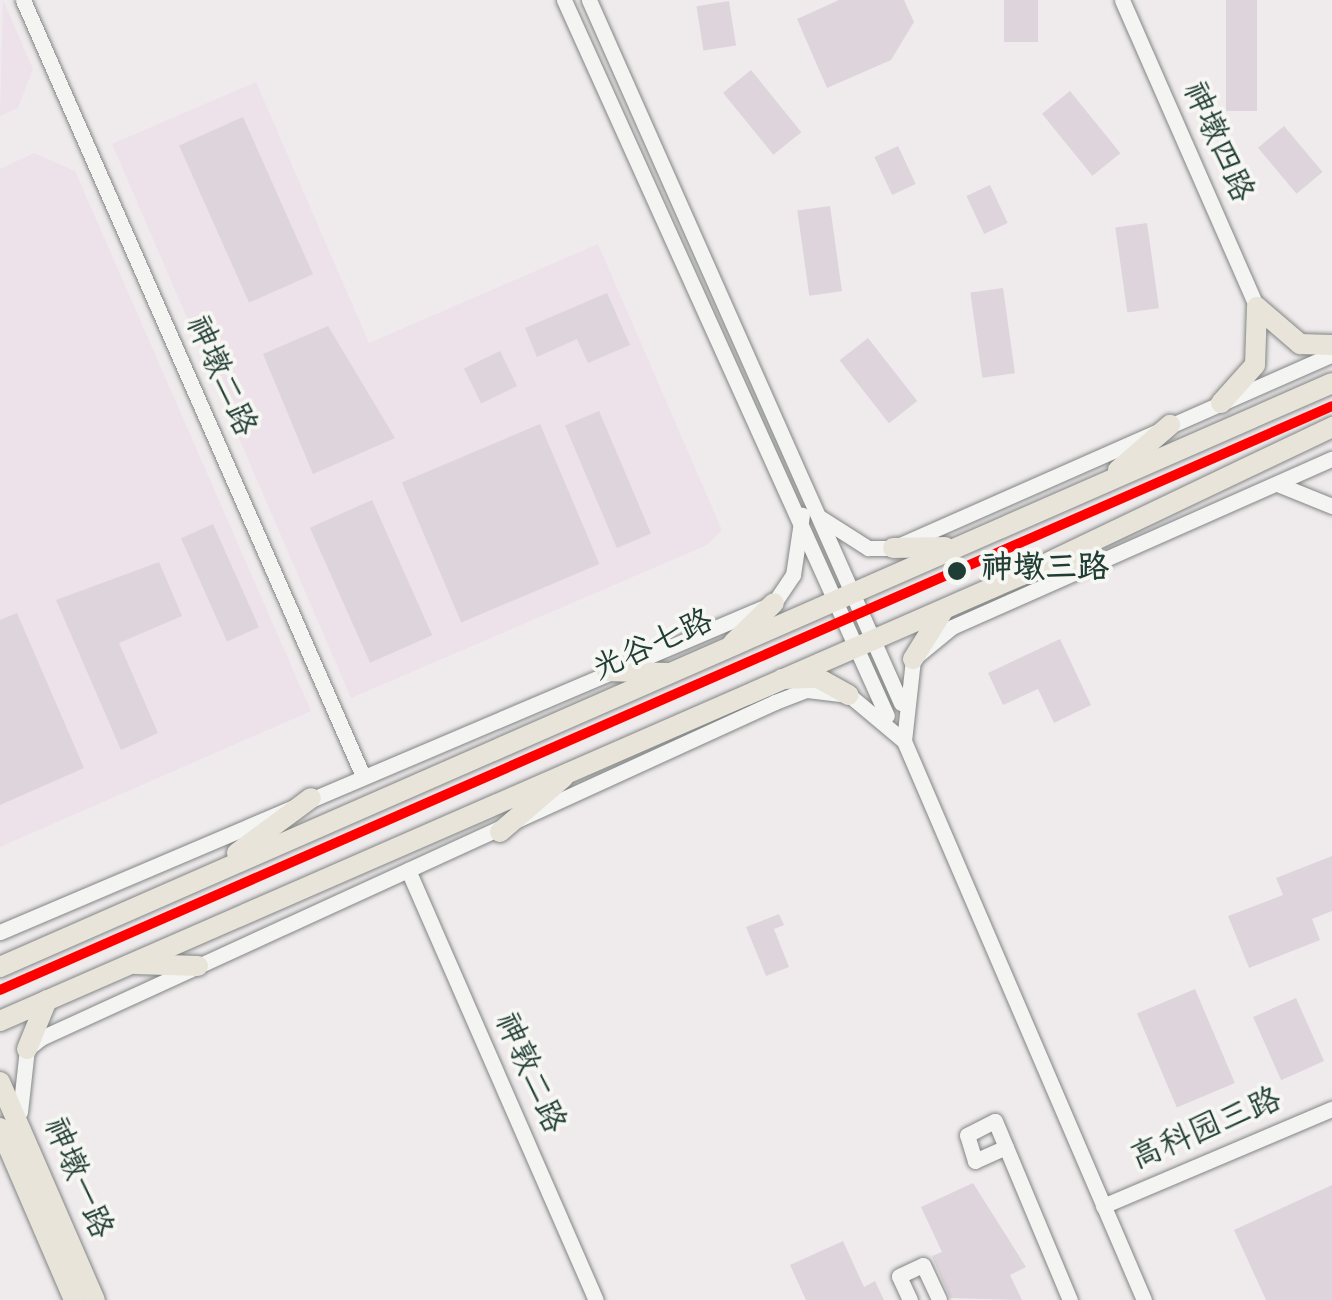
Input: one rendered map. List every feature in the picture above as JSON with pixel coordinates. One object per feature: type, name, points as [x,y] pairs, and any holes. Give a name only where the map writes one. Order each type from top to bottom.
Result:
[{"type":"main road","points":[[1257,307],[1300,344],[1332,344]]},
{"type":"main road","points":[[1221,403],[1255,366],[1257,307]]},
{"type":"main road","name":"光谷七路","points":[[0,967],[1332,382]]},
{"type":"main road","points":[[1100,486],[1170,425]]},
{"type":"main road","points":[[0,1021],[742,691],[1022,574],[1332,427]]},
{"type":"main road","points":[[893,548],[972,543]]},
{"type":"main road","points":[[1022,574],[1092,565]]},
{"type":"main road","points":[[726,650],[774,602]]},
{"type":"main road","points":[[913,659],[926,627],[948,606]]},
{"type":"main road","points":[[607,671],[674,673]]},
{"type":"main road","points":[[742,691],[818,678],[850,695]]},
{"type":"main road","points":[[500,832],[579,764]]},
{"type":"main road","points":[[205,877],[312,798]]},
{"type":"main road","points":[[0,950],[37,950]]},
{"type":"main road","points":[[128,964],[198,966]]},
{"type":"main road","points":[[27,1049],[47,1000]]},
{"type":"main road","name":"神墩一路","points":[[0,1082],[95,1300]]},
{"type":"main road","name":"神墩一路","points":[[0,1129],[74,1300]]},
{"type":"street","name":"神墩二路","points":[[24,0],[363,776]]},
{"type":"street","points":[[564,0],[802,515],[904,712]]},
{"type":"street","points":[[589,0],[819,516],[846,598]]},
{"type":"street","name":"神墩四路","points":[[1122,0],[1257,307]]},
{"type":"street","points":[[819,516],[868,548],[893,548],[1332,354]]},
{"type":"street","points":[[904,741],[904,712],[913,659],[952,627],[1332,459]]},
{"type":"street","points":[[1276,484],[1332,506]]},
{"type":"street","points":[[0,932],[774,602],[792,575],[802,515]]},
{"type":"street","points":[[864,638],[891,726]]},
{"type":"street","points":[[30,1150],[16,1096],[27,1049],[198,966],[500,832],[775,702],[807,690],[850,695],[904,741],[1144,1300]]},
{"type":"street","name":"神敦二路","points":[[408,870],[596,1300]]},
{"type":"street","name":"高科园三路","points":[[1103,1206],[1332,1109]]},
{"type":"street","points":[[1006,1147],[1070,1300]]},
{"type":"street","points":[[910,1300],[899,1276],[923,1265],[939,1300]]},
{"type":"shaded area","points":[[3,0],[33,69],[18,108],[0,116]]},
{"type":"shaded area","points":[[256,82],[369,343],[598,244],[722,530],[707,545],[351,698],[112,144]]},
{"type":"shaded area","points":[[34,153],[75,171],[311,711],[0,847],[0,169]]},
{"type":"building","points":[[839,0],[904,0],[914,22],[891,60],[827,88],[797,19]]},
{"type":"building","points":[[1004,0],[1038,0],[1038,42],[1004,42]]},
{"type":"building","points":[[1226,0],[1257,0],[1257,111],[1226,111]]},
{"type":"building","points":[[729,1],[736,45],[703,51],[696,6]]},
{"type":"building","points":[[751,70],[801,132],[773,155],[723,93]]},
{"type":"building","points":[[1070,91],[1120,153],[1092,176],[1042,114]]},
{"type":"building","points":[[243,117],[313,274],[249,303],[179,145]]},
{"type":"building","points":[[1284,126],[1323,172],[1297,194],[1258,148]]},
{"type":"building","points":[[898,146],[916,184],[892,195],[874,157]]},
{"type":"building","points":[[990,185],[1008,223],[984,234],[966,196]]},
{"type":"building","points":[[830,206],[842,291],[809,296],[797,211]]},
{"type":"building","points":[[1147,223],[1159,308],[1127,313],[1115,227]]},
{"type":"building","points":[[1003,288],[1015,373],[982,378],[970,293]]},
{"type":"building","points":[[607,293],[630,345],[588,363],[577,339],[537,357],[525,328]]},
{"type":"building","points":[[328,326],[395,438],[313,474],[263,354]]},
{"type":"building","points":[[868,338],[917,401],[889,423],[840,360]]},
{"type":"building","points":[[500,351],[517,386],[481,404],[464,369]]},
{"type":"building","points":[[599,411],[651,533],[617,548],[565,425]]},
{"type":"building","points":[[540,424],[599,564],[461,623],[402,483]]},
{"type":"building","points":[[372,500],[432,635],[370,663],[310,528]]},
{"type":"building","points":[[213,524],[259,627],[227,641],[181,538]]},
{"type":"building","points":[[159,562],[182,616],[119,643],[158,733],[121,750],[56,600]]},
{"type":"building","points":[[17,613],[84,768],[0,805],[0,620]]},
{"type":"building","points":[[1060,639],[1091,705],[1054,723],[1038,689],[1003,705],[988,673]]},
{"type":"building","points":[[1332,856],[1332,911],[1312,919],[1320,940],[1249,968],[1228,916],[1283,895],[1276,878]]},
{"type":"building","points":[[779,914],[784,925],[774,929],[789,967],[766,976],[746,927]]},
{"type":"building","points":[[1195,989],[1235,1083],[1177,1108],[1137,1014]]},
{"type":"building","points":[[1296,998],[1324,1061],[1281,1080],[1253,1017]]},
{"type":"building","points":[[973,1183],[1026,1267],[1010,1275],[1022,1300],[950,1298],[932,1256],[942,1252],[921,1207]]},
{"type":"building","points":[[1332,1185],[1332,1300],[1266,1300],[1234,1230]]},
{"type":"building","points":[[843,1241],[864,1287],[875,1281],[884,1300],[806,1300],[790,1265]]},
{"type":"transit line","points":[[0,990],[1332,406]]},
{"type":"place","name":"神墩三路","points":[[957,571]]}]
